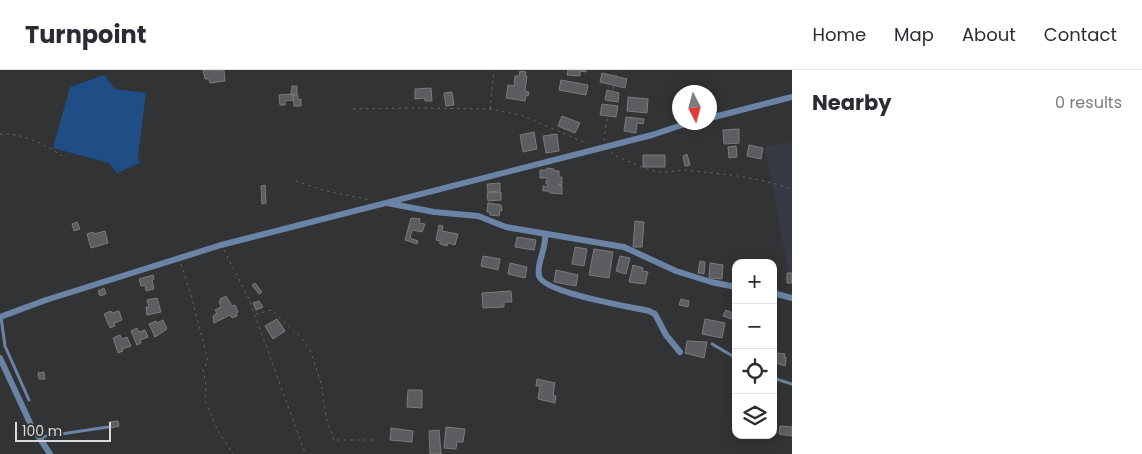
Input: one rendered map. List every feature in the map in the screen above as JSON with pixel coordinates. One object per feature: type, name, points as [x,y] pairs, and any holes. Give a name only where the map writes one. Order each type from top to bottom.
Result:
[{"type":"street","points":[[717,116],[792,97]]},
{"type":"street","points":[[1,317],[221,245],[672,128]]},
{"type":"street","points":[[384,203],[434,212],[478,216],[506,227],[624,248],[676,270],[712,282],[732,286]]},
{"type":"street","points":[[545,234],[545,244],[539,272],[542,281],[547,285],[575,295],[654,314],[666,335],[680,352]]},
{"type":"street","points":[[777,294],[792,298]]},
{"type":"street","points":[[0,358],[38,436],[50,454]]},
{"type":"lane","points":[[1,317],[6,346],[29,400]]},
{"type":"lane","points":[[712,344],[732,356]]},
{"type":"lane","points":[[777,379],[792,384]]},
{"type":"lane","points":[[38,436],[44,437],[108,426]]},
{"type":"path","points":[[490,109],[494,70]]},
{"type":"path","points":[[604,147],[617,70]]},
{"type":"path","points":[[353,109],[490,109],[522,115],[604,147],[614,155],[657,172],[692,170],[713,174],[737,175],[768,181],[792,189]]},
{"type":"path","points":[[0,134],[12,133],[27,136],[66,158]]},
{"type":"path","points":[[296,181],[326,191],[384,203]]},
{"type":"path","points":[[221,245],[249,299],[305,453]]},
{"type":"path","points":[[179,258],[192,295],[208,361],[203,370],[206,384],[205,401],[218,430],[233,454]]},
{"type":"path","points":[[255,315],[272,310],[302,339],[310,350],[321,383],[327,422],[334,440],[377,440]]},
{"type":"shaded area","points":[[104,75],[115,89],[146,93],[138,156],[140,163],[117,173],[109,163],[53,148],[70,87]]},
{"type":"shaded area","points":[[792,142],[792,292],[765,147]]},
{"type":"building","points":[[203,70],[224,70],[225,81],[210,83],[209,79],[205,79]]},
{"type":"building","points":[[568,70],[586,70],[586,72],[580,71],[580,76],[567,75]]},
{"type":"building","points":[[520,71],[526,72],[525,91],[529,92],[528,96],[526,95],[525,101],[506,98],[508,85],[514,86],[515,76],[519,76]]},
{"type":"building","points":[[602,73],[627,79],[625,88],[600,82]]},
{"type":"building","points":[[561,80],[588,85],[586,95],[559,90]]},
{"type":"building","points":[[292,86],[297,86],[297,94],[291,94]]},
{"type":"building","points":[[431,88],[432,101],[425,101],[425,98],[415,99],[415,89]]},
{"type":"building","points":[[607,90],[619,93],[618,102],[605,100]]},
{"type":"building","points":[[452,92],[454,105],[446,106],[444,93]]},
{"type":"building","points":[[293,94],[293,100],[285,101],[285,105],[280,105],[279,95]]},
{"type":"building","points":[[293,95],[298,95],[298,100],[301,99],[301,106],[294,106]]},
{"type":"building","points":[[628,97],[648,99],[647,113],[627,111]]},
{"type":"building","points":[[602,104],[618,106],[616,117],[600,115]]},
{"type":"building","points":[[562,116],[580,123],[575,133],[558,126]]},
{"type":"building","points":[[626,117],[644,119],[643,124],[637,123],[636,133],[624,131]]},
{"type":"building","points":[[739,129],[739,143],[724,144],[723,130]]},
{"type":"building","points":[[534,132],[537,149],[523,152],[520,135]]},
{"type":"building","points":[[557,134],[559,151],[546,153],[543,136]]},
{"type":"building","points":[[749,145],[763,148],[761,159],[747,156]]},
{"type":"building","points":[[736,146],[737,157],[729,158],[728,147]]},
{"type":"building","points":[[687,154],[690,165],[685,166],[683,156]]},
{"type":"building","points":[[643,155],[665,155],[665,167],[643,167]]},
{"type":"building","points":[[547,168],[559,171],[559,177],[562,177],[562,185],[558,184],[562,186],[562,194],[543,191],[543,186],[548,187],[546,180],[548,178],[540,178],[540,170],[547,170]]},
{"type":"building","points":[[500,183],[500,191],[488,192],[487,184]]},
{"type":"building","points":[[265,185],[266,203],[262,204],[261,186]]},
{"type":"building","points":[[501,192],[501,200],[488,201],[487,193]]},
{"type":"building","points":[[488,203],[501,205],[502,211],[500,210],[499,216],[490,215],[490,212],[487,212]]},
{"type":"building","points":[[411,218],[420,219],[419,223],[425,224],[422,232],[412,230],[410,238],[418,241],[417,244],[405,240]]},
{"type":"building","points":[[635,221],[644,222],[642,247],[633,247]]},
{"type":"building","points":[[77,222],[80,229],[74,231],[72,224]]},
{"type":"building","points":[[439,225],[443,226],[442,231],[458,234],[455,245],[448,243],[447,246],[440,244],[440,241],[436,240]]},
{"type":"building","points":[[105,231],[108,243],[91,248],[87,234]]},
{"type":"building","points":[[517,237],[536,240],[534,250],[515,247]]},
{"type":"building","points":[[575,247],[587,249],[584,266],[572,264]]},
{"type":"building","points":[[594,249],[613,252],[609,278],[589,275]]},
{"type":"building","points":[[483,256],[500,259],[498,270],[481,266]]},
{"type":"building","points":[[620,256],[630,258],[626,274],[616,271]]},
{"type":"building","points":[[700,261],[705,262],[704,274],[698,273]]},
{"type":"building","points":[[510,263],[527,267],[525,278],[508,274]]},
{"type":"building","points":[[710,263],[723,265],[722,279],[709,278]]},
{"type":"building","points":[[633,265],[643,268],[642,271],[648,272],[645,284],[629,282]]},
{"type":"building","points":[[556,270],[578,275],[576,286],[554,282]]},
{"type":"building","points":[[787,273],[792,273],[792,283],[787,283]]},
{"type":"building","points":[[153,275],[154,289],[146,291],[145,285],[141,286],[139,279]]},
{"type":"building","points":[[255,283],[262,292],[259,294],[252,285]]},
{"type":"building","points":[[104,288],[106,294],[100,296],[98,291]]},
{"type":"building","points":[[511,291],[512,302],[504,302],[504,307],[483,308],[482,293]]},
{"type":"building","points":[[226,296],[232,306],[235,305],[238,312],[237,316],[232,318],[230,315],[214,323],[213,316],[217,313],[215,310],[221,307],[219,301]]},
{"type":"building","points":[[157,298],[161,312],[147,315],[146,307],[149,307],[147,300]]},
{"type":"building","points":[[681,299],[689,301],[688,307],[679,305]]},
{"type":"building","points":[[259,301],[263,307],[256,310],[253,303]]},
{"type":"building","points":[[726,310],[732,313],[731,319],[723,316]]},
{"type":"building","points":[[111,311],[112,313],[119,311],[122,320],[114,323],[115,326],[110,328],[104,314]]},
{"type":"building","points":[[277,319],[285,331],[273,339],[265,326]]},
{"type":"building","points":[[705,319],[725,323],[722,338],[702,334]]},
{"type":"building","points":[[163,320],[167,329],[155,337],[149,324]]},
{"type":"building","points":[[137,328],[139,332],[145,330],[148,337],[140,340],[141,343],[137,345],[131,331]]},
{"type":"building","points":[[120,335],[122,339],[127,337],[131,346],[122,349],[123,351],[118,353],[113,338]]},
{"type":"building","points":[[687,341],[707,342],[704,358],[685,353]]},
{"type":"building","points":[[777,353],[785,354],[785,366],[777,363]]},
{"type":"building","points":[[44,372],[45,379],[39,379],[38,373]]},
{"type":"building","points":[[537,379],[555,383],[553,395],[556,396],[555,403],[538,399],[540,386],[536,386]]},
{"type":"building","points":[[408,390],[422,390],[422,408],[407,407]]},
{"type":"building","points":[[118,421],[119,426],[110,428],[109,422]]},
{"type":"building","points":[[780,426],[792,427],[792,436],[779,434]]},
{"type":"building","points":[[446,427],[465,429],[463,442],[457,442],[456,449],[444,448]]},
{"type":"building","points":[[391,428],[413,431],[412,442],[390,440]]},
{"type":"building","points":[[439,430],[441,454],[430,454],[429,431]]}]
